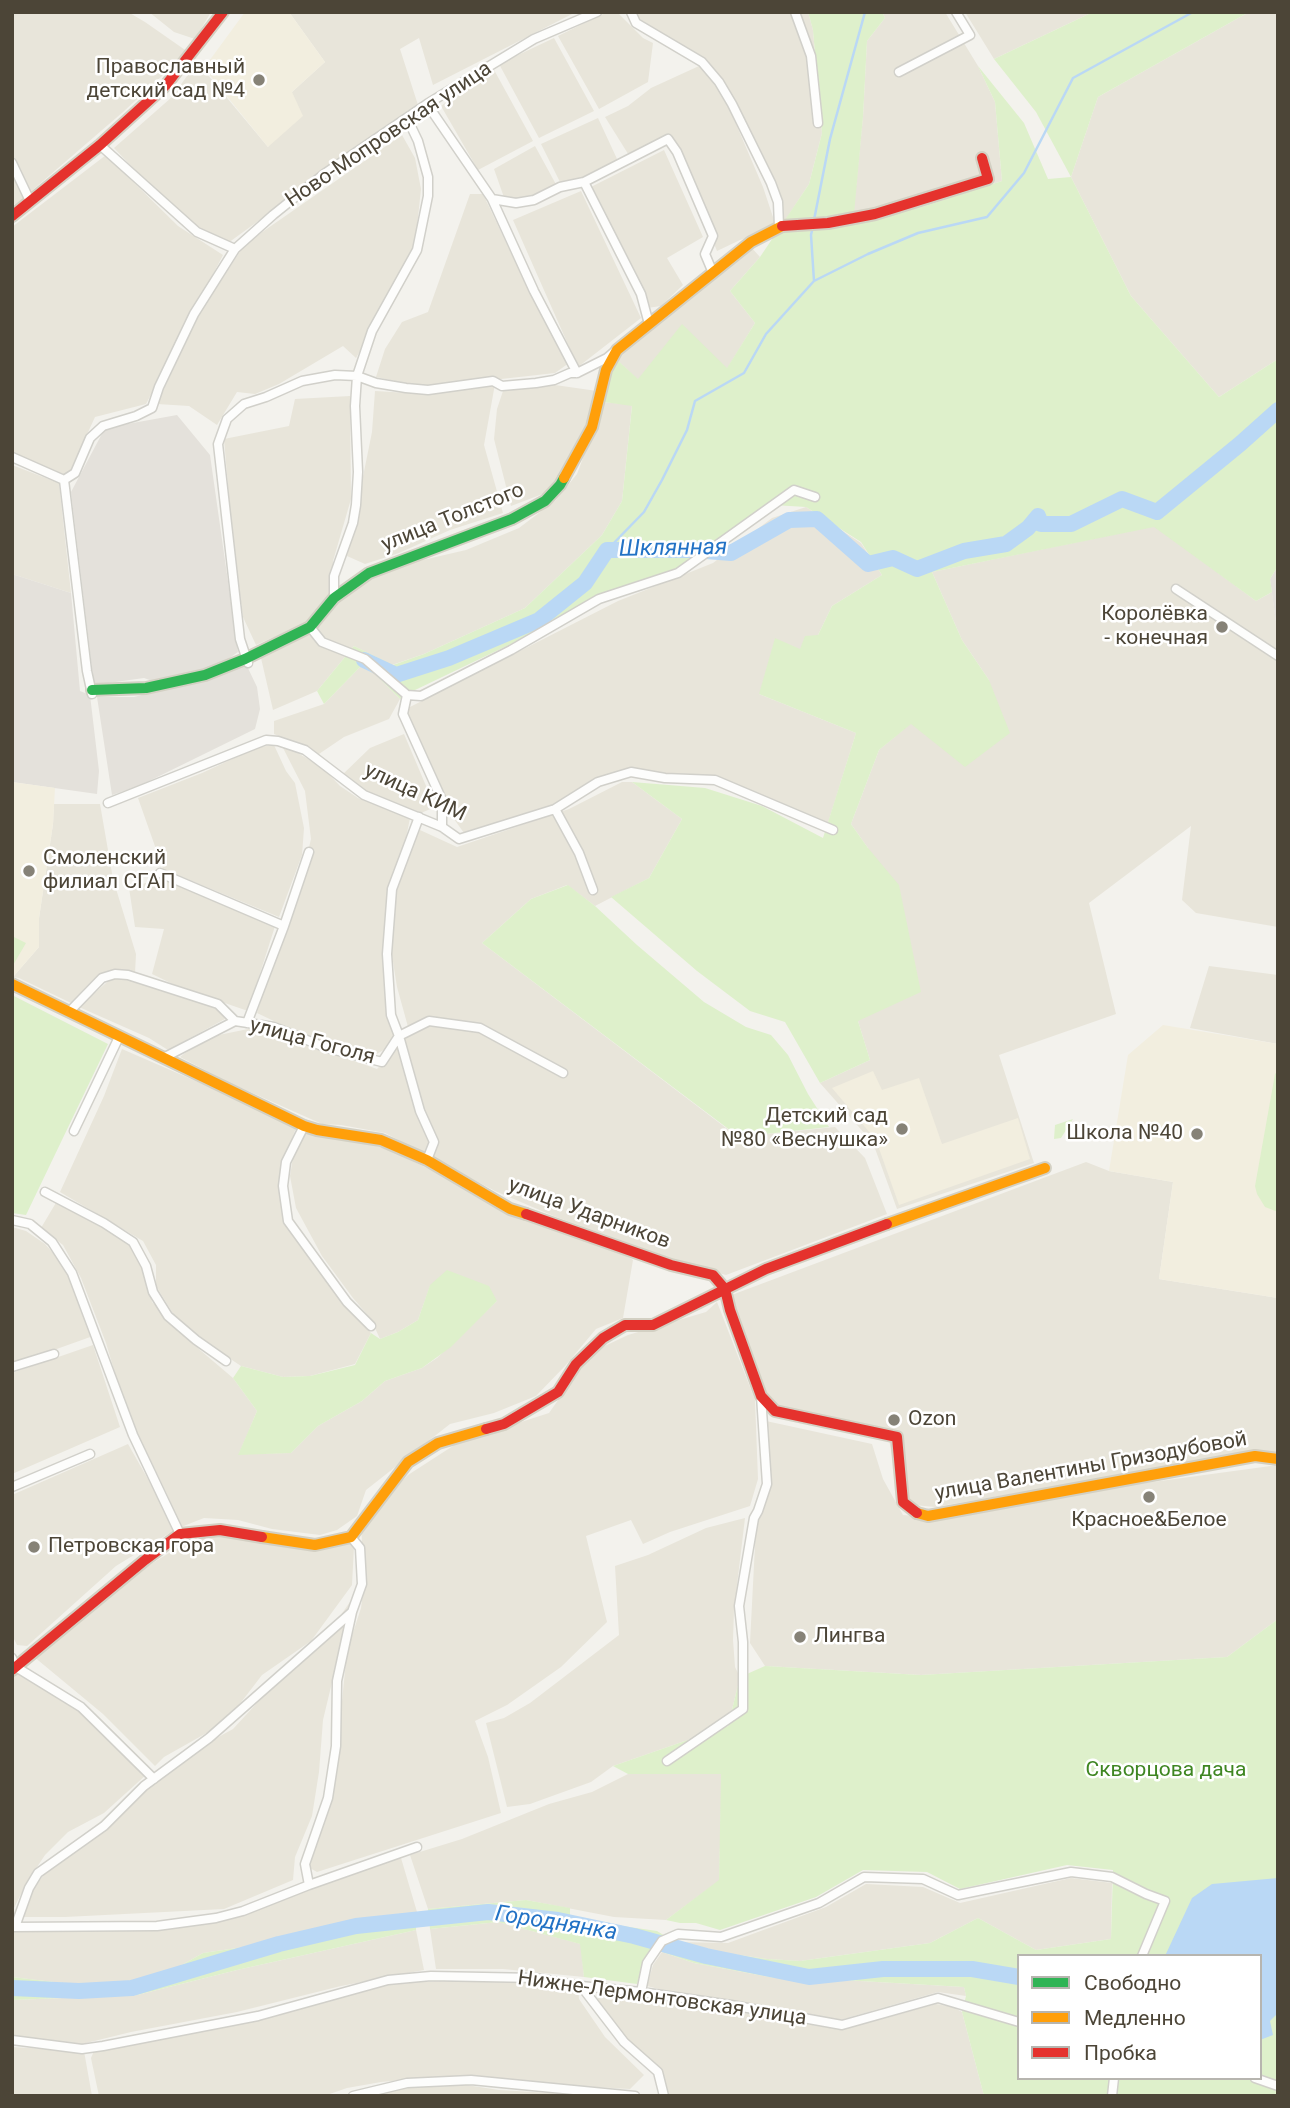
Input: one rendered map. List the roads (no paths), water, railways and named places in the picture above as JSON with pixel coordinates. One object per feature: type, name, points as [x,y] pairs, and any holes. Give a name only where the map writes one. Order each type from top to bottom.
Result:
[{"type":"street","points":[[12,216],[100,145],[166,85],[223,12]]},
{"type":"street","name":"Ново-Мопровская улица","points":[[64,480],[75,473],[90,438],[103,426],[152,408],[159,387],[194,314],[235,249],[272,215],[324,174],[427,104],[534,39],[597,12]]},
{"type":"street","points":[[631,12],[636,23],[702,62],[719,82],[771,183],[778,202],[779,226]]},
{"type":"street","points":[[795,12],[811,56],[818,123]]},
{"type":"street","points":[[899,72],[970,35],[956,12]]},
{"type":"street","points":[[427,104],[492,199],[534,291],[577,373]]},
{"type":"street","points":[[334,598],[334,576],[353,523],[356,505],[358,471],[355,406],[358,376],[372,331],[417,250],[428,196],[428,177],[418,141],[407,118]]},
{"type":"street","points":[[492,199],[516,204],[534,200],[560,187],[584,182],[668,139],[677,152],[713,236],[705,254],[713,273]]},
{"type":"street","points":[[100,145],[197,232],[235,249]]},
{"type":"street","name":"улица Толстого","points":[[92,692],[146,688],[205,675],[246,661],[310,627],[334,598],[369,573],[512,519],[545,501],[560,485],[592,427],[606,370],[617,350],[751,242],[779,226],[820,223],[875,214],[988,179],[982,158]]},
{"type":"street","points":[[12,163],[30,201]]},
{"type":"street","points":[[584,182],[641,294],[649,324]]},
{"type":"street","points":[[246,661],[240,639],[218,444],[227,419],[244,404],[302,381],[335,375],[358,376],[376,383],[428,390],[494,381],[502,386],[536,383],[577,373],[617,350]]},
{"type":"street","points":[[12,457],[64,480],[87,671],[92,692]]},
{"type":"street","points":[[310,627],[322,642],[365,659],[407,695],[421,695],[511,650],[599,599],[678,573],[794,490],[815,497]]},
{"type":"street","points":[[1176,589],[1278,656]]},
{"type":"street","points":[[407,695],[403,714],[442,800],[442,827]]},
{"type":"street","name":"улица КИМ","points":[[108,803],[266,740],[305,750],[364,795],[442,827],[459,839],[555,809],[598,782],[631,772],[665,778],[715,780],[833,830]]},
{"type":"street","points":[[555,809],[579,853],[593,890]]},
{"type":"street","points":[[419,817],[392,889],[387,954],[391,1015],[420,1111],[433,1142],[426,1160]]},
{"type":"street","points":[[247,1023],[309,852]]},
{"type":"street","points":[[160,873],[284,926]]},
{"type":"street","name":"улица Гоголя","points":[[69,1012],[102,978],[115,974],[128,975],[218,1004],[235,1021],[274,1027],[327,1048],[383,1062],[399,1036]]},
{"type":"street","name":"улица Ударников","points":[[12,984],[304,1126],[381,1140],[426,1160],[510,1209],[671,1265],[713,1276],[725,1289]]},
{"type":"street","points":[[165,1057],[235,1021]]},
{"type":"street","points":[[399,1036],[429,1021],[480,1028],[563,1073]]},
{"type":"street","points":[[74,1131],[119,1037]]},
{"type":"street","points":[[304,1126],[286,1162],[282,1186],[288,1221],[347,1302],[371,1326]]},
{"type":"street","points":[[154,1779],[81,1707],[13,1665],[180,1535],[220,1530],[315,1545],[351,1537],[408,1462],[438,1443],[504,1424],[558,1392],[576,1364],[603,1338],[625,1325],[653,1325],[766,1269],[1045,1168]]},
{"type":"street","points":[[45,1192],[134,1242],[146,1266],[153,1292],[168,1316],[226,1361]]},
{"type":"street","points":[[12,1220],[30,1224],[52,1242],[72,1273],[133,1435],[180,1535]]},
{"type":"street","points":[[667,1761],[743,1709],[743,1642],[739,1606],[754,1518],[766,1484],[761,1396],[725,1289]]},
{"type":"street","points":[[12,1367],[54,1354]]},
{"type":"street","name":"улица Валентины Гризодубовой","points":[[761,1396],[775,1411],[897,1437],[903,1502],[914,1512],[928,1516],[1255,1456],[1278,1459]]},
{"type":"street","points":[[12,1487],[90,1454]]},
{"type":"street","points":[[309,1885],[305,1864],[328,1798],[337,1746],[337,1681],[352,1612],[362,1584],[360,1548],[351,1537]]},
{"type":"street","points":[[352,1612],[209,1738],[154,1779],[104,1826],[38,1873],[29,1888],[14,1927],[157,1926],[216,1918],[243,1911],[417,1847]]},
{"type":"street","points":[[640,1992],[647,1963],[662,1941],[678,1934],[721,1937],[819,1903],[864,1877],[923,1879],[958,1895],[1071,1872],[1112,1877],[1146,1895],[1165,1901],[1143,1954]]},
{"type":"street","name":"Нижне-Лермонтовская улица","points":[[12,2040],[82,2049],[103,2046],[258,2015],[388,1980],[430,1976],[536,1978],[731,2005],[842,2025],[938,1998],[1017,2020]]},
{"type":"street","points":[[581,1986],[624,2042],[658,2072],[664,2096]]},
{"type":"street","points":[[353,2096],[407,2083],[471,2080],[635,2096]]},
{"type":"street","points":[[1261,2080],[1278,2086]]},
{"type":"water","points":[[1278,1878],[1278,2013],[1270,2021],[1273,2035],[1262,2039],[1262,1954],[1166,1954],[1192,1898],[1212,1884]]},
{"type":"waterway","points":[[814,220],[830,139],[865,12]]},
{"type":"waterway","points":[[607,550],[644,512],[687,430],[695,401],[744,373],[766,334],[814,281],[918,233],[987,217],[1024,173],[1073,78],[1193,12]]},
{"type":"waterway","points":[[813,226],[811,235],[814,281]]},
{"type":"waterway","name":"Шклянная","points":[[364,660],[396,675],[449,658],[539,620],[585,583],[607,550],[694,550],[731,553],[789,520],[817,519],[868,564],[893,558],[917,569],[964,551],[1006,544],[1028,528],[1038,516],[1041,524],[1071,524],[1122,499],[1157,512],[1278,410]]},
{"type":"waterway","name":"Городнянка","points":[[12,1988],[79,1991],[132,1988],[279,1944],[356,1926],[488,1912],[558,1920],[634,1936],[706,1956],[809,1977],[883,1969],[972,1969],[1017,1977]]},
{"type":"place","name":"Православный детский сад №4","points":[[259,80]]},
{"type":"place","name":"Королёвка - конечная","points":[[1222,627]]},
{"type":"place","name":"Смоленский филиал СГАП","points":[[29,871]]},
{"type":"place","name":"Детский сад №80 «Веснушка»","points":[[902,1129]]},
{"type":"place","name":"Школа №40","points":[[1197,1134]]},
{"type":"place","name":"Ozon","points":[[894,1420]]},
{"type":"place","name":"Красное&Белое","points":[[1149,1497]]},
{"type":"place","name":"Петровская гора","points":[[34,1547]]},
{"type":"place","name":"Лингва","points":[[800,1637]]},
{"type":"park label","name":"Скворцова дача","points":[[1166,1771]]}]
